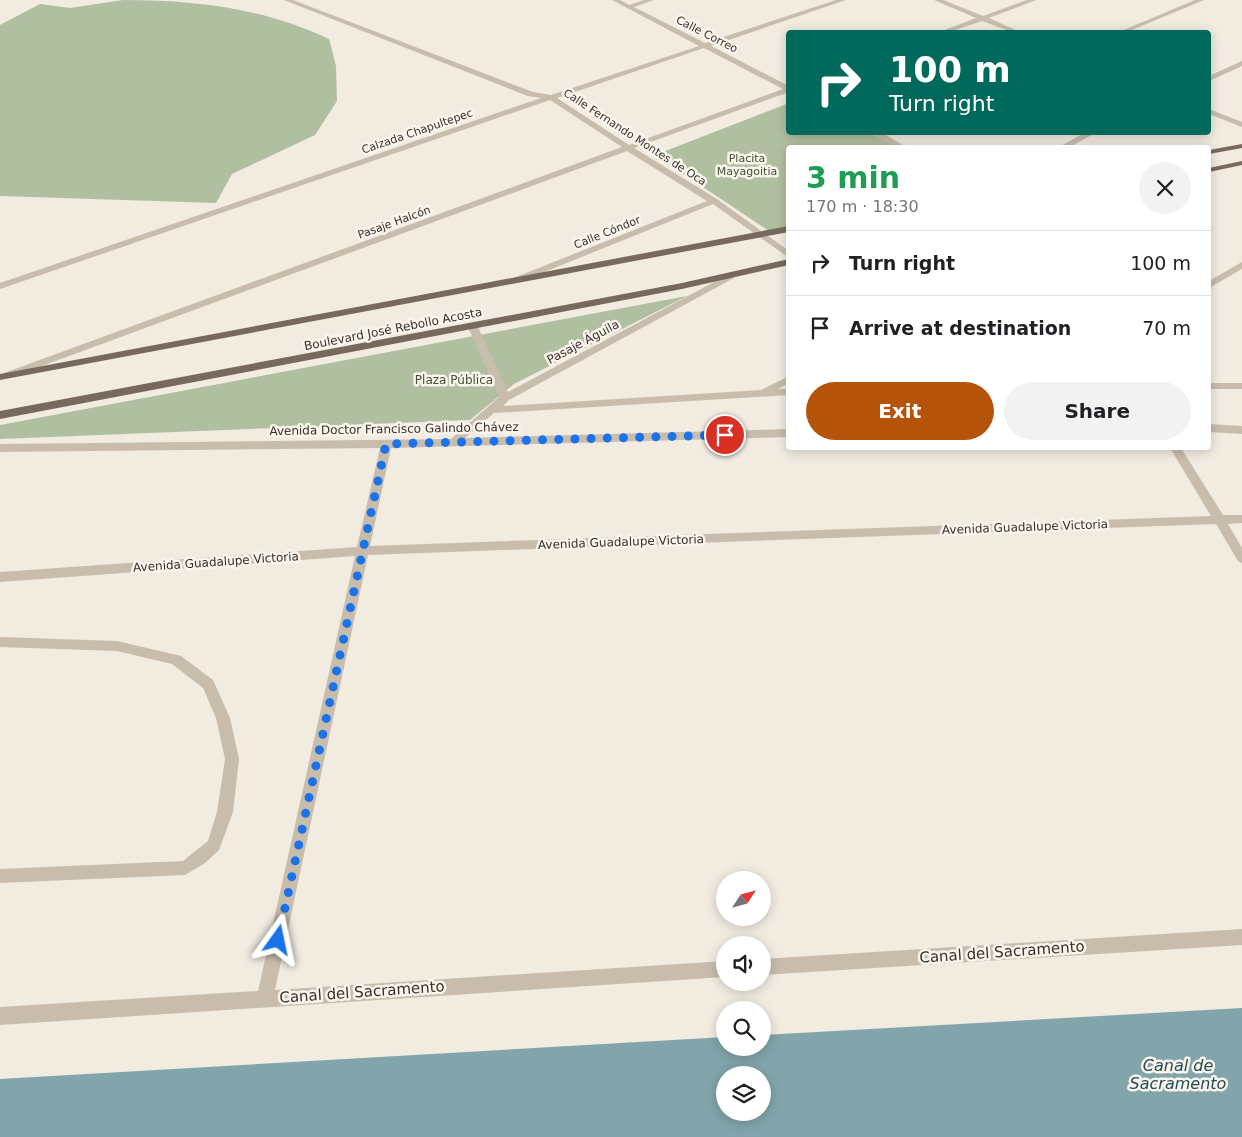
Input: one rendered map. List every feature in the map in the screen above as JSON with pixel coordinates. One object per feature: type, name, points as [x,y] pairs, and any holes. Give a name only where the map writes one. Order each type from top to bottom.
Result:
[{"type":"main road","points":[[1211,152],[1242,146]]},
{"type":"main road","points":[[1211,170],[1242,163]]},
{"type":"main road","points":[[1211,178],[1242,171]]},
{"type":"main road","name":"Boulevard José Rebollo Acosta","points":[[4,376],[509,283],[786,230]]},
{"type":"main road","name":"Boulevard José Rebollo Acosta","points":[[0,416],[473,327],[731,276],[786,263]]},
{"type":"street","name":"Calle Fernando Montes de Oca","points":[[287,0],[531,94],[551,97],[628,148],[714,201],[786,253]]},
{"type":"street","points":[[297,4],[311,0]]},
{"type":"street","name":"Calle Correo","points":[[615,0],[786,87]]},
{"type":"street","points":[[628,7],[651,0]]},
{"type":"street","name":"Calzada Chapultepec","points":[[0,286],[551,97],[843,0]]},
{"type":"street","points":[[937,0],[1012,30]]},
{"type":"street","points":[[949,30],[1033,0]]},
{"type":"street","points":[[1127,30],[1202,0]]},
{"type":"street","points":[[1211,78],[1242,63]]},
{"type":"street","name":"Pasaje Halcón","points":[[4,376],[786,90]]},
{"type":"street","points":[[1211,112],[1242,124]]},
{"type":"street","points":[[879,135],[898,145]]},
{"type":"street","points":[[1067,145],[1087,135]]},
{"type":"street","name":"Calle Cóndor","points":[[509,283],[714,201]]},
{"type":"street","points":[[1211,284],[1242,265]]},
{"type":"street","name":"Pasaje Águila","points":[[454,441],[505,398],[731,276]]},
{"type":"street","points":[[473,327],[505,398]]},
{"type":"street","points":[[762,393],[786,381]]},
{"type":"street","points":[[1211,386],[1242,386]]},
{"type":"street","name":"Avenida Doctor Francisco Galindo Chávez","points":[[491,410],[786,392]]},
{"type":"street","points":[[1211,428],[1242,430]]},
{"type":"street","name":"Avenida Doctor Francisco Galindo Chávez","points":[[0,448],[386,444],[786,433]]},
{"type":"street","points":[[265,998],[386,444]]},
{"type":"street","points":[[1177,450],[1242,558]]},
{"type":"street","name":"Avenida Guadalupe Victoria","points":[[0,577],[363,551],[1242,520]]},
{"type":"street","points":[[0,642],[116,646],[176,660],[208,684],[223,718],[232,759],[225,812],[214,845],[185,868],[0,876]]},
{"type":"street","name":"Canal del Sacramento","points":[[771,966],[1242,937]]},
{"type":"street","name":"Canal del Sacramento","points":[[0,1016],[716,970]]},
{"type":"green space","points":[[123,0],[177,2],[229,8],[279,20],[329,39],[336,66],[337,101],[315,135],[232,174],[216,203],[0,196],[0,25],[40,4],[70,8]]},
{"type":"green space","name":"Placita Mayagoitia","points":[[786,104],[786,135],[874,135],[895,145],[786,145],[786,228],[769,231],[655,155]]},
{"type":"green space","name":"Plaza Pública","points":[[687,296],[514,384],[470,420],[0,439],[0,425]]},
{"type":"water","name":"Canal de Sacramento","points":[[1242,1008],[1242,1137],[0,1137],[0,1079],[716,1038],[716,1056],[771,1056],[771,1035]]},
{"type":"route","points":[[278,940],[386,444],[725,435]]}]
